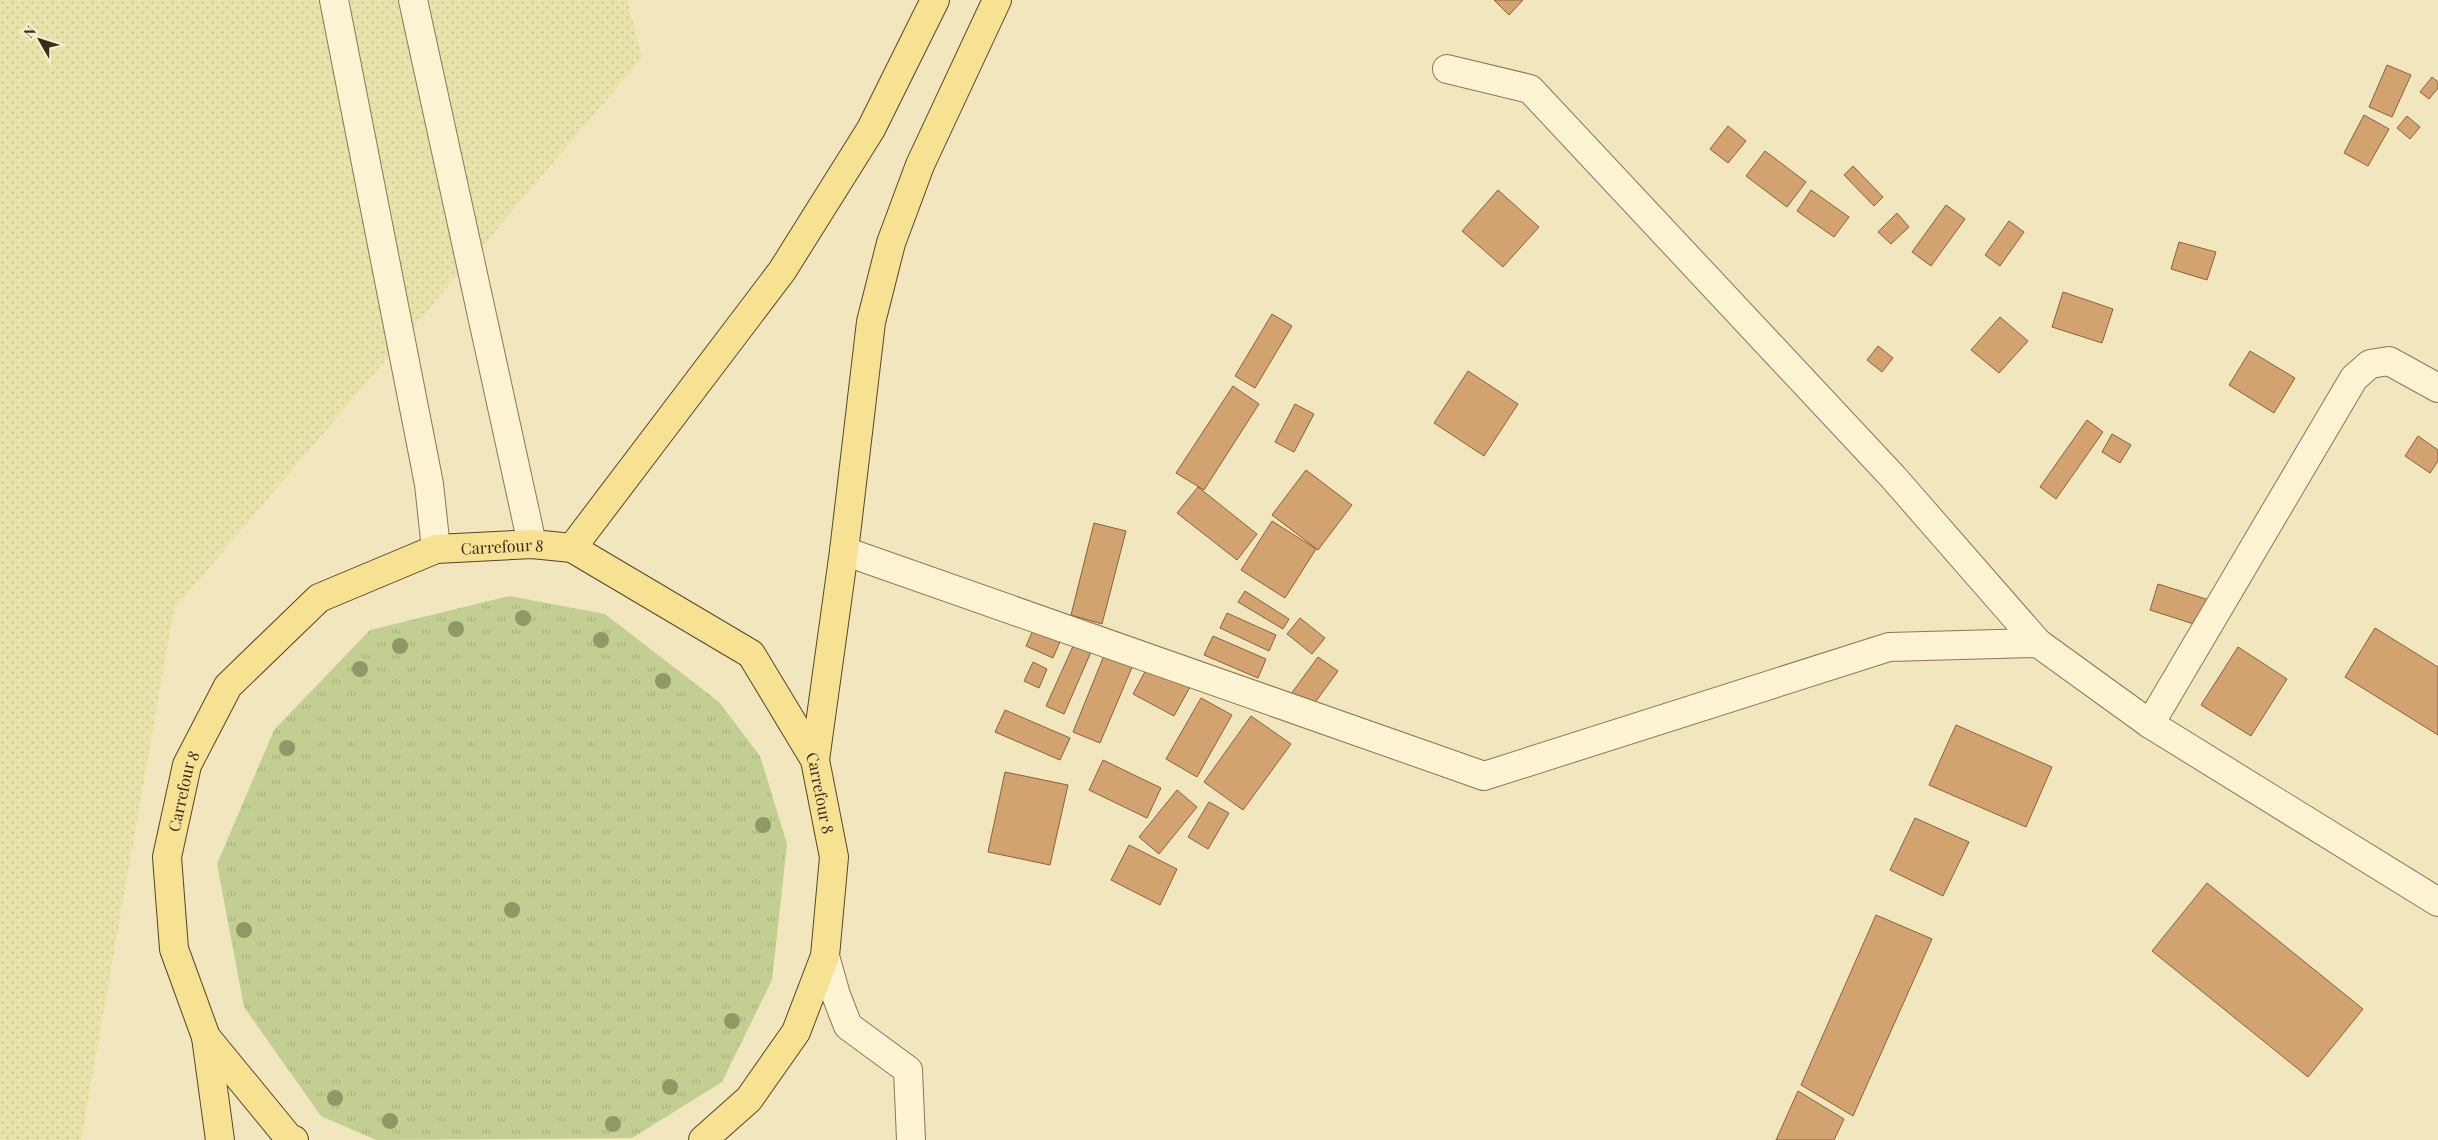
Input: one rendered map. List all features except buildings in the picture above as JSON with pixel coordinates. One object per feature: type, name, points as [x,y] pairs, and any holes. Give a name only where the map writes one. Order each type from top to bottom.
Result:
[{"type":"main road","points":[[572,548],[782,271],[871,129],[935,0]]},
{"type":"main road","points":[[815,760],[844,552],[872,322],[892,244],[920,165],[997,0]]},
{"type":"main road","name":"Carrefour 8","points":[[294,1140],[289,1138],[206,1037],[174,950],[168,856],[186,765],[228,686],[319,598],[436,549],[532,544],[572,548],[751,654],[815,760],[834,857],[825,956],[796,1032],[749,1099],[703,1140]]},
{"type":"main road","points":[[206,1037],[220,1140]]},
{"type":"street","points":[[334,0],[429,484],[436,549]]},
{"type":"street","points":[[413,0],[532,544]]},
{"type":"street","points":[[1447,69],[1530,89],[1892,477],[2038,643],[2150,724],[2438,902]]},
{"type":"street","points":[[2150,724],[2354,378],[2370,364],[2389,361],[2438,388]]},
{"type":"street","points":[[844,552],[1484,776],[1889,647],[2038,643]]},
{"type":"street","points":[[825,956],[836,996],[848,1026],[908,1070],[911,1140]]},
{"type":"shaded area","points":[[0,0],[627,0],[642,58],[174,609],[81,1140],[0,1140]]},
{"type":"green space","points":[[509,596],[605,614],[719,702],[760,756],[787,844],[772,980],[722,1082],[632,1138],[376,1140],[321,1116],[244,1007],[217,864],[274,730],[370,630]]}]
